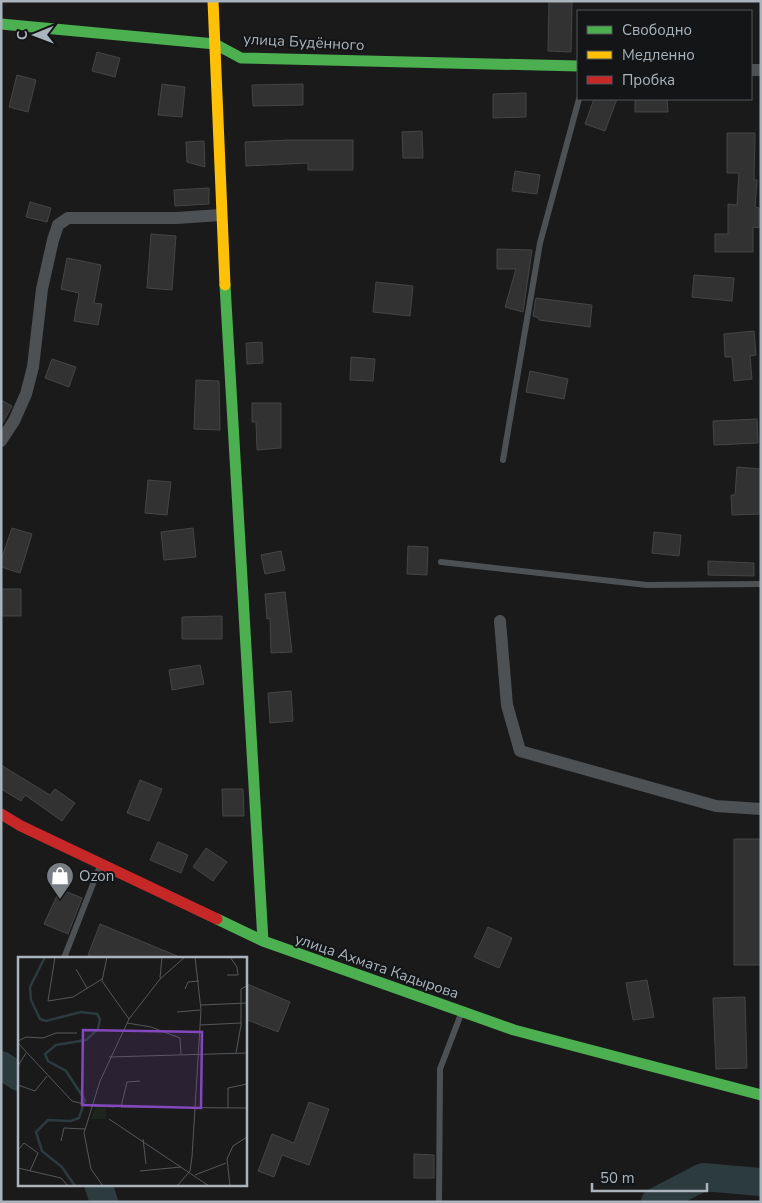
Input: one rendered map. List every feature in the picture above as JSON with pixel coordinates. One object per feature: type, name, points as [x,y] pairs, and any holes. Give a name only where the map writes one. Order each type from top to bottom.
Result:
[{"type":"street","points":[[213,1],[221,215],[263,942]]},
{"type":"street","name":"улица Будённого","points":[[1,24],[214,44],[241,58],[577,66]]},
{"type":"street","points":[[1,441],[14,421],[26,394],[33,367],[42,289],[58,225],[68,218],[176,218],[221,215]]},
{"type":"street","points":[[500,621],[507,705],[520,751],[716,806],[761,809]]},
{"type":"street","name":"улица Ахмата Кадырова","points":[[1,814],[21,826],[263,942],[514,1030],[761,1096]]},
{"type":"lane","points":[[503,460],[540,243],[579,100]]},
{"type":"lane","points":[[441,562],[647,585],[761,584]]},
{"type":"lane","points":[[64,957],[101,865]]},
{"type":"lane","points":[[439,1202],[440,1069],[462,1012]]},
{"type":"building","points":[[549,1],[572,1],[571,52],[548,51]]},
{"type":"building","points":[[97,52],[120,58],[115,77],[92,71]]},
{"type":"building","points":[[17,75],[36,80],[28,112],[9,107]]},
{"type":"building","points":[[162,84],[185,87],[182,117],[158,115]]},
{"type":"building","points":[[303,84],[303,105],[253,106],[252,85]]},
{"type":"building","points":[[526,93],[526,117],[493,118],[493,94]]},
{"type":"building","points":[[594,100],[617,100],[605,131],[585,124]]},
{"type":"building","points":[[635,100],[667,100],[668,112],[635,112]]},
{"type":"building","points":[[422,131],[423,158],[403,158],[402,132]]},
{"type":"building","points":[[727,133],[755,133],[754,180],[757,180],[755,207],[759,208],[759,228],[753,227],[753,252],[715,252],[715,234],[728,234],[728,204],[737,205],[739,173],[727,173]]},
{"type":"building","points":[[353,140],[353,170],[308,170],[308,163],[246,166],[245,142]]},
{"type":"building","points":[[204,141],[205,167],[187,162],[186,142]]},
{"type":"building","points":[[515,171],[540,175],[537,194],[512,191]]},
{"type":"building","points":[[209,188],[209,204],[175,206],[174,190]]},
{"type":"building","points":[[30,202],[51,208],[47,222],[26,217]]},
{"type":"building","points":[[151,234],[176,236],[172,290],[147,288]]},
{"type":"building","points":[[497,249],[532,250],[523,312],[505,307],[516,269],[497,269]]},
{"type":"building","points":[[67,258],[101,265],[94,303],[102,304],[98,325],[74,321],[79,293],[61,289]]},
{"type":"building","points":[[694,275],[734,278],[732,301],[692,297]]},
{"type":"building","points":[[376,282],[413,286],[410,316],[373,312]]},
{"type":"building","points":[[536,298],[592,305],[590,327],[539,320],[539,318],[533,316]]},
{"type":"building","points":[[754,331],[756,355],[750,356],[752,379],[734,381],[732,357],[725,357],[724,334]]},
{"type":"building","points":[[262,342],[263,363],[247,364],[246,343]]},
{"type":"building","points":[[351,357],[375,359],[373,381],[350,380]]},
{"type":"building","points":[[52,359],[76,367],[69,387],[45,378]]},
{"type":"building","points":[[530,371],[568,379],[564,399],[526,392]]},
{"type":"building","points":[[196,380],[219,381],[220,430],[194,429]]},
{"type":"building","points":[[1,400],[12,406],[1,426]]},
{"type":"building","points":[[252,403],[281,403],[281,448],[257,450],[256,422],[252,422]]},
{"type":"building","points":[[757,419],[758,443],[714,445],[713,421]]},
{"type":"building","points":[[737,467],[761,469],[761,514],[732,515],[731,495],[735,495]]},
{"type":"building","points":[[148,480],[171,482],[167,515],[145,513]]},
{"type":"building","points":[[12,528],[32,534],[20,573],[1,567],[1,560]]},
{"type":"building","points":[[193,528],[196,557],[164,560],[161,532]]},
{"type":"building","points":[[654,532],[681,535],[679,556],[652,553]]},
{"type":"building","points":[[408,546],[428,547],[427,575],[407,574]]},
{"type":"building","points":[[281,551],[285,570],[265,574],[261,555]]},
{"type":"building","points":[[708,561],[754,563],[754,576],[708,575]]},
{"type":"building","points":[[1,589],[21,589],[21,616],[1,616]]},
{"type":"building","points":[[285,592],[292,652],[271,653],[270,618],[267,619],[265,594]]},
{"type":"building","points":[[222,616],[222,639],[182,639],[182,617]]},
{"type":"building","points":[[200,665],[204,684],[172,690],[169,670]]},
{"type":"building","points":[[291,691],[293,721],[270,723],[268,693]]},
{"type":"building","points":[[1,765],[50,795],[55,789],[75,803],[62,821],[25,795],[21,801],[1,789]]},
{"type":"building","points":[[140,780],[162,789],[149,821],[127,813]]},
{"type":"building","points":[[222,789],[243,789],[244,816],[223,816]]},
{"type":"building","points":[[734,839],[761,839],[761,965],[734,965]]},
{"type":"building","points":[[158,842],[188,855],[181,873],[150,860]]},
{"type":"building","points":[[206,848],[227,862],[213,881],[193,867]]},
{"type":"building","points":[[60,889],[82,898],[68,934],[44,924]]},
{"type":"building","points":[[100,924],[180,957],[93,957],[88,955]]},
{"type":"building","points":[[488,927],[512,938],[499,968],[474,957]]},
{"type":"building","points":[[647,980],[654,1017],[633,1020],[626,983]]},
{"type":"building","points":[[246,983],[290,1002],[278,1032],[246,1019]]},
{"type":"building","points":[[745,997],[747,1068],[716,1069],[713,998]]},
{"type":"building","points":[[309,1102],[329,1109],[309,1165],[282,1155],[274,1177],[258,1171],[272,1134],[294,1143]]},
{"type":"building","points":[[414,1154],[434,1155],[434,1178],[414,1178]]},
{"type":"waterway","points":[[1,1065],[18,1076]]},
{"type":"waterway","points":[[655,1202],[703,1177],[761,1182]]},
{"type":"waterway","points":[[99,1186],[104,1202]]},
{"type":"traffic: fast","points":[[1,24],[215,44],[241,58],[577,66]]},
{"type":"traffic: fast","points":[[225,285],[263,941]]},
{"type":"traffic: fast","points":[[217,919],[263,941],[514,1030],[761,1095]]},
{"type":"traffic: slow","points":[[213,1],[225,285]]},
{"type":"traffic: jam","points":[[1,814],[21,826],[217,919]]},
{"type":"place","name":"Ozon","points":[[60,900]]}]
